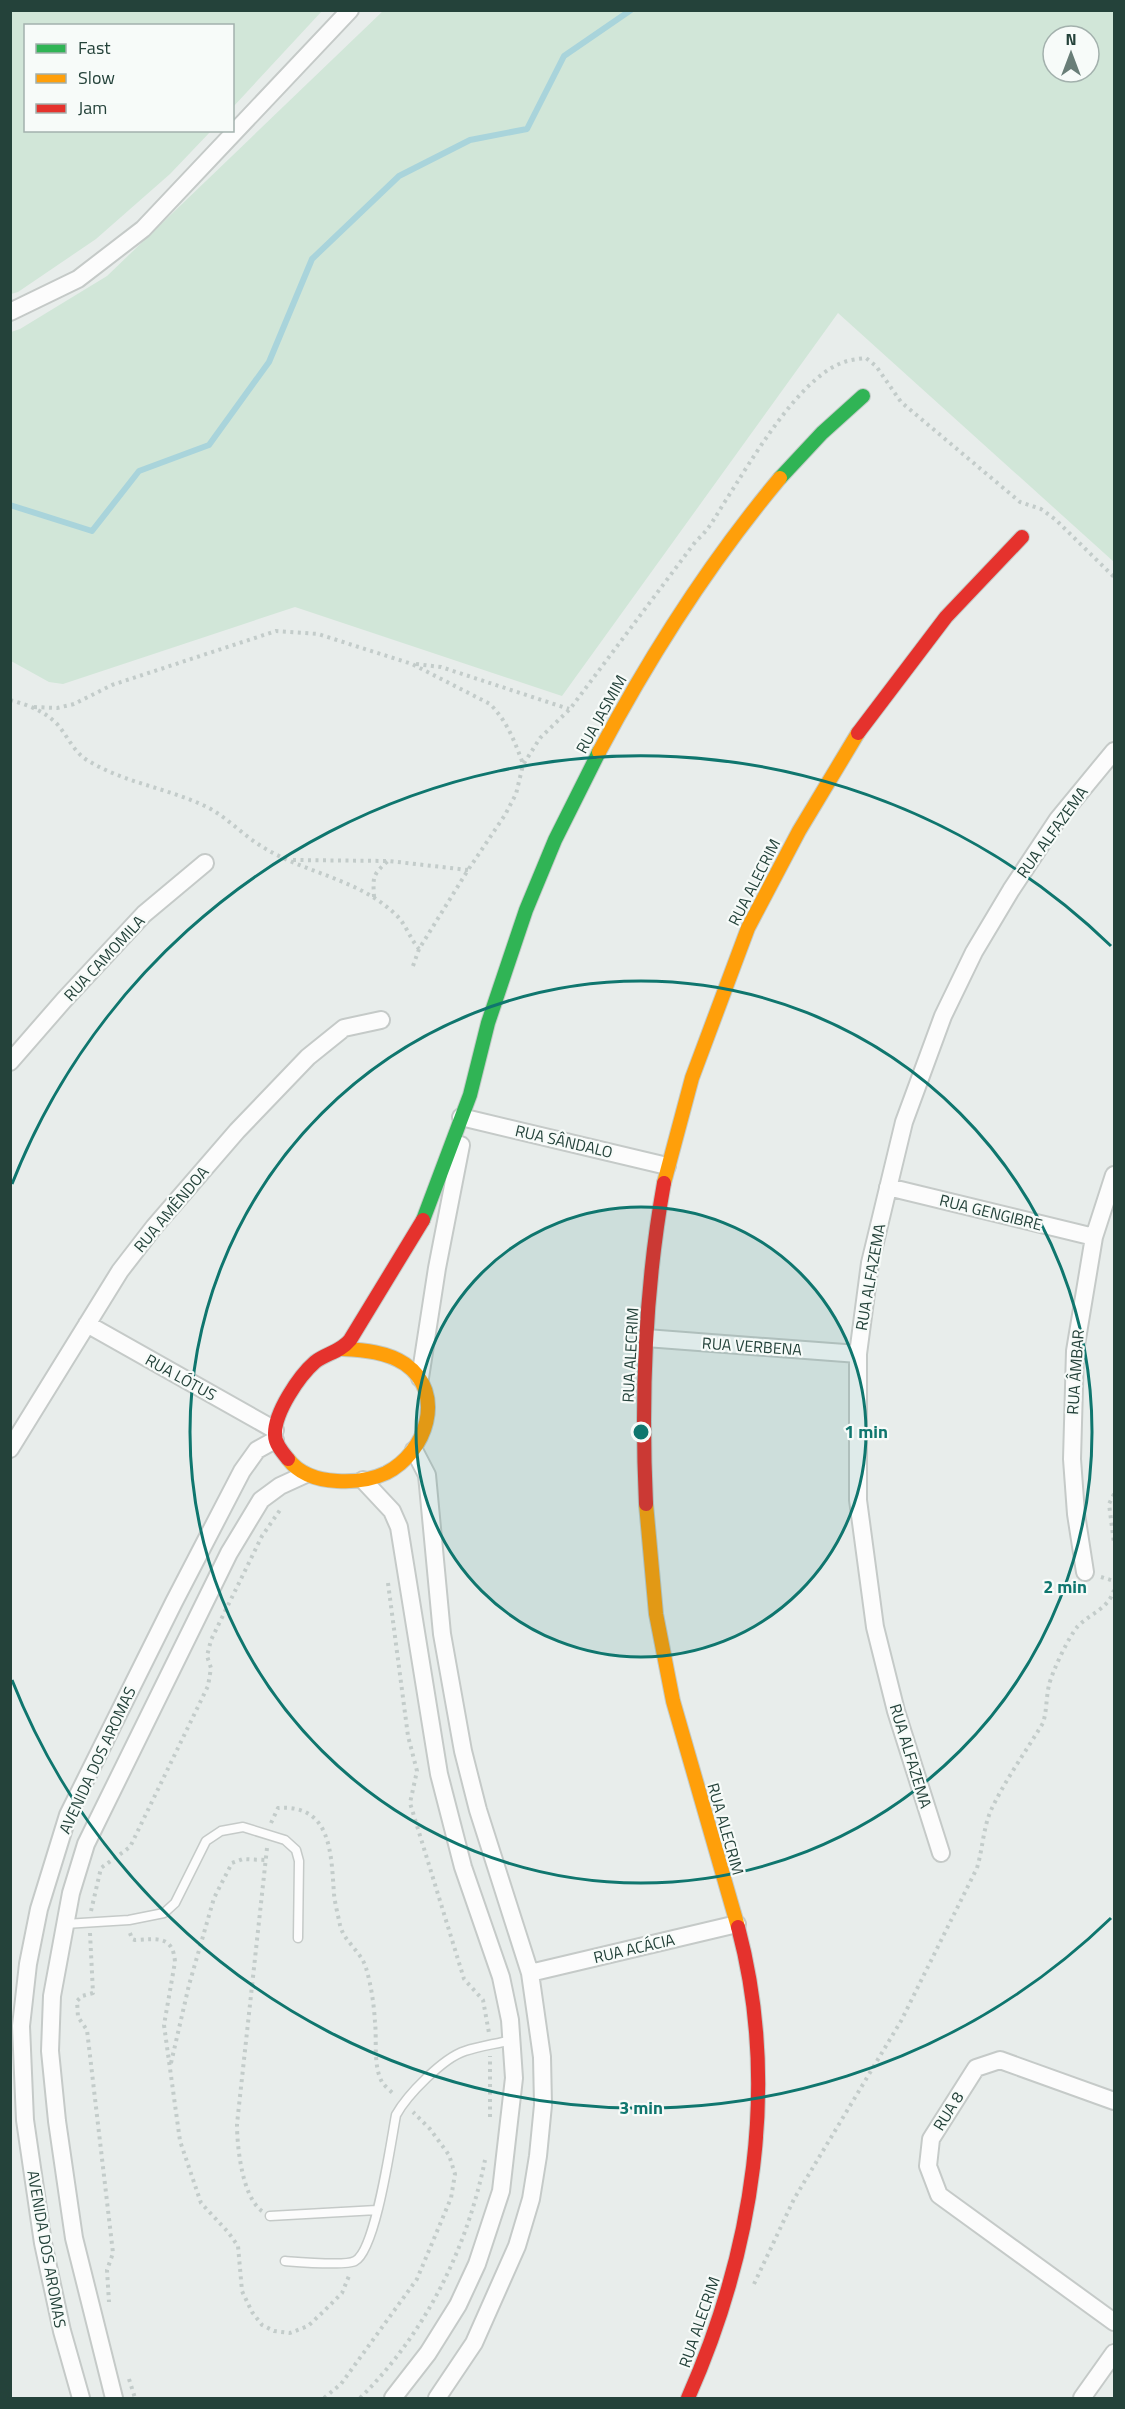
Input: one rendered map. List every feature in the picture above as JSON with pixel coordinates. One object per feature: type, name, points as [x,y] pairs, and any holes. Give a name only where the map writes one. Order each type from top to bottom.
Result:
[{"type":"street","points":[[10,312],[78,279],[143,229],[350,10]]},
{"type":"street","name":"RUA JASMIM","points":[[343,1349],[420,1227],[435,1194],[465,1113],[490,1017],[519,929],[544,864],[572,802],[626,700],[673,622],[725,546],[824,429],[863,396]]},
{"type":"street","name":"RUA ALECRIM","points":[[688,2398],[711,2345],[730,2288],[742,2236],[756,2119],[758,2051],[751,1983],[737,1924],[679,1725],[665,1665],[653,1592],[645,1517],[643,1438],[646,1338],[654,1252],[667,1166],[692,1078],[748,929],[821,791],[859,732],[911,660],[960,601],[1022,537]]},
{"type":"street","name":"RUA ALFAZEMA","points":[[941,1853],[896,1711],[875,1627],[858,1500],[858,1354],[870,1263],[904,1122],[943,1016],[974,952],[1011,890],[1058,819],[1114,751]]},
{"type":"street","name":"RUA CAMOMILA","points":[[10,1062],[144,914],[205,863]]},
{"type":"street","name":"RUA AMÊNDOA","points":[[10,1449],[120,1271],[154,1227],[237,1131],[308,1057],[344,1028],[381,1020]]},
{"type":"street","points":[[420,1378],[465,1113]]},
{"type":"street","name":"RUA SÂNDALO","points":[[465,1113],[667,1166]]},
{"type":"street","name":"RUA ÂMBAR","points":[[1085,1572],[1076,1514],[1072,1459],[1075,1351],[1094,1237],[1114,1175]]},
{"type":"street","name":"RUA GENGIBRE","points":[[888,1187],[1094,1237]]},
{"type":"street","name":"RUA LÓTUS","points":[[87,1324],[275,1435]]},
{"type":"street","name":"RUA VERBENA","points":[[646,1338],[858,1354]]},
{"type":"street","points":[[343,1349],[384,1354],[401,1362],[420,1378],[427,1392],[428,1412],[424,1432],[414,1450],[400,1465],[383,1475],[346,1481],[304,1475],[289,1461],[275,1435],[292,1389],[317,1361],[343,1349]]},
{"type":"street","name":"AVENIDA DOS AROMAS","points":[[81,2398],[62,2331],[18,2120],[21,2026],[28,1964],[39,1908],[68,1815],[242,1471],[257,1450],[275,1435]]},
{"type":"street","points":[[414,1450],[427,1474],[442,1634],[463,1751],[478,1810],[530,1973],[542,2057],[543,2096],[538,2156],[531,2199],[517,2247],[474,2343],[437,2398]]},
{"type":"street","name":"AVENIDA DOS AROMAS","points":[[114,2398],[74,2238],[57,2121],[50,2051],[52,1996],[65,1924],[86,1844],[229,1553],[261,1500],[280,1486],[304,1475]]},
{"type":"street","points":[[363,1480],[392,1511],[399,1527],[439,1774],[463,1867],[501,1977],[510,2019],[514,2078],[501,2191],[477,2264],[458,2305],[428,2354],[393,2398]]},
{"type":"street","name":"RUA ACÁCIA","points":[[530,1973],[737,1924]]},
{"type":"street","name":"RUA 8","points":[[1114,2101],[1000,2060],[975,2068],[931,2139],[928,2166],[939,2195],[1114,2322]]},
{"type":"street","points":[[1082,2398],[1114,2353]]},
{"type":"lane","points":[[65,1924],[129,1920],[164,1913],[176,1903],[206,1842],[221,1831],[243,1827],[285,1840],[296,1850],[299,1862],[298,1938]]},
{"type":"lane","points":[[285,2261],[349,2263],[363,2254],[377,2210],[396,2115],[402,2102],[450,2058],[463,2051],[511,2040]]},
{"type":"lane","points":[[270,2216],[377,2210]]},
{"type":"path","points":[[413,966],[419,949],[505,815],[516,794],[523,765],[540,738],[570,709],[696,541],[708,530],[759,450],[790,408],[815,380],[839,364],[866,358],[876,366],[902,402],[1020,502],[1041,509],[1056,520],[1114,577]]},
{"type":"path","points":[[10,700],[34,707],[57,708],[74,704],[112,685],[276,631],[318,634],[412,664],[490,704],[499,713],[512,736],[523,765]]},
{"type":"path","points":[[412,664],[449,669],[570,709]]},
{"type":"path","points":[[34,707],[58,726],[80,755],[88,760],[132,781],[206,807],[230,821],[259,845],[374,897],[397,915],[410,939],[419,949]]},
{"type":"path","points":[[289,860],[389,861],[468,870]]},
{"type":"path","points":[[374,897],[373,879],[376,872],[389,861]]},
{"type":"path","points":[[1114,1494],[1109,1504],[1114,1543]]},
{"type":"path","points":[[110,2306],[107,2270],[113,2253],[87,2030],[78,2017],[77,2001],[82,1995],[93,1993],[89,1924],[101,1868],[130,1847],[208,1686],[211,1668],[207,1656],[212,1640],[262,1536],[279,1511],[286,1505]]},
{"type":"path","points":[[387,1574],[408,1736],[417,1771],[410,1803],[464,1979],[483,2001],[488,2020],[490,2118]]},
{"type":"path","points":[[751,2290],[794,2199],[901,2021],[918,1983],[932,1961],[977,1868],[985,1827],[992,1808],[1043,1723],[1047,1712],[1048,1686],[1059,1659],[1078,1626],[1104,1607],[1114,1590]]},
{"type":"path","points":[[270,2216],[254,2206],[237,2148],[237,2124],[268,1835],[272,1818],[278,1808],[295,1807],[312,1816],[326,1833],[333,1863],[334,1896],[342,1934],[359,1954],[366,1968],[382,2083],[430,2129],[449,2155],[455,2174],[451,2198],[417,2279],[341,2384],[324,2398]]},
{"type":"path","points":[[170,2067],[189,1985],[214,1898],[232,1863],[243,1859],[265,1860]]},
{"type":"path","points":[[129,1920],[132,1939],[165,1941],[174,1953],[175,1962],[164,2025],[180,2141],[201,2203],[238,2246],[242,2291],[262,2325],[274,2331],[290,2333],[308,2326],[342,2293],[355,2261]]},
{"type":"path","points":[[360,2398],[400,2354],[434,2300],[461,2247],[479,2189],[488,2149]]},
{"type":"path","points":[[126,2369],[135,2398]]},
{"type":"green space","points":[[11,10],[322,10],[234,106],[234,24],[24,24],[24,132],[210,132],[170,174],[96,239],[18,292],[11,294]]},
{"type":"green space","points":[[384,10],[1114,11],[1114,562],[838,313],[562,696],[295,607],[63,684],[49,682],[11,661],[11,332],[20,329],[107,276]]},
{"type":"waterway","points":[[10,505],[92,531],[139,471],[209,445],[269,362],[312,259],[399,176],[470,140],[527,129],[564,56],[631,10]]},
{"type":"traffic: fast","points":[[780,478],[822,433],[863,396]]},
{"type":"traffic: fast","points":[[423,1220],[470,1095],[488,1023],[526,910],[555,840],[599,752]]},
{"type":"traffic: slow","points":[[599,752],[682,610],[729,543],[780,478]]},
{"type":"traffic: slow","points":[[664,1183],[692,1078],[748,928],[799,831],[858,733]]},
{"type":"traffic: slow","points":[[288,1459],[298,1469],[316,1478],[337,1481],[362,1480],[386,1473],[400,1464],[412,1452],[421,1437],[428,1406],[425,1390],[418,1376],[405,1364],[383,1354],[343,1349]]},
{"type":"traffic: slow","points":[[646,1504],[656,1614],[673,1701],[738,1927]]},
{"type":"traffic: jam","points":[[858,733],[946,617],[1022,537]]},
{"type":"traffic: jam","points":[[646,1504],[644,1424],[646,1343],[652,1263],[664,1183]]},
{"type":"traffic: jam","points":[[288,1459],[275,1438],[276,1426],[283,1406],[302,1376],[315,1362],[350,1340],[423,1220]]},
{"type":"traffic: jam","points":[[688,2398],[711,2342],[729,2285],[743,2226],[753,2167],[758,2107],[757,2047],[751,1987],[738,1927]]}]
